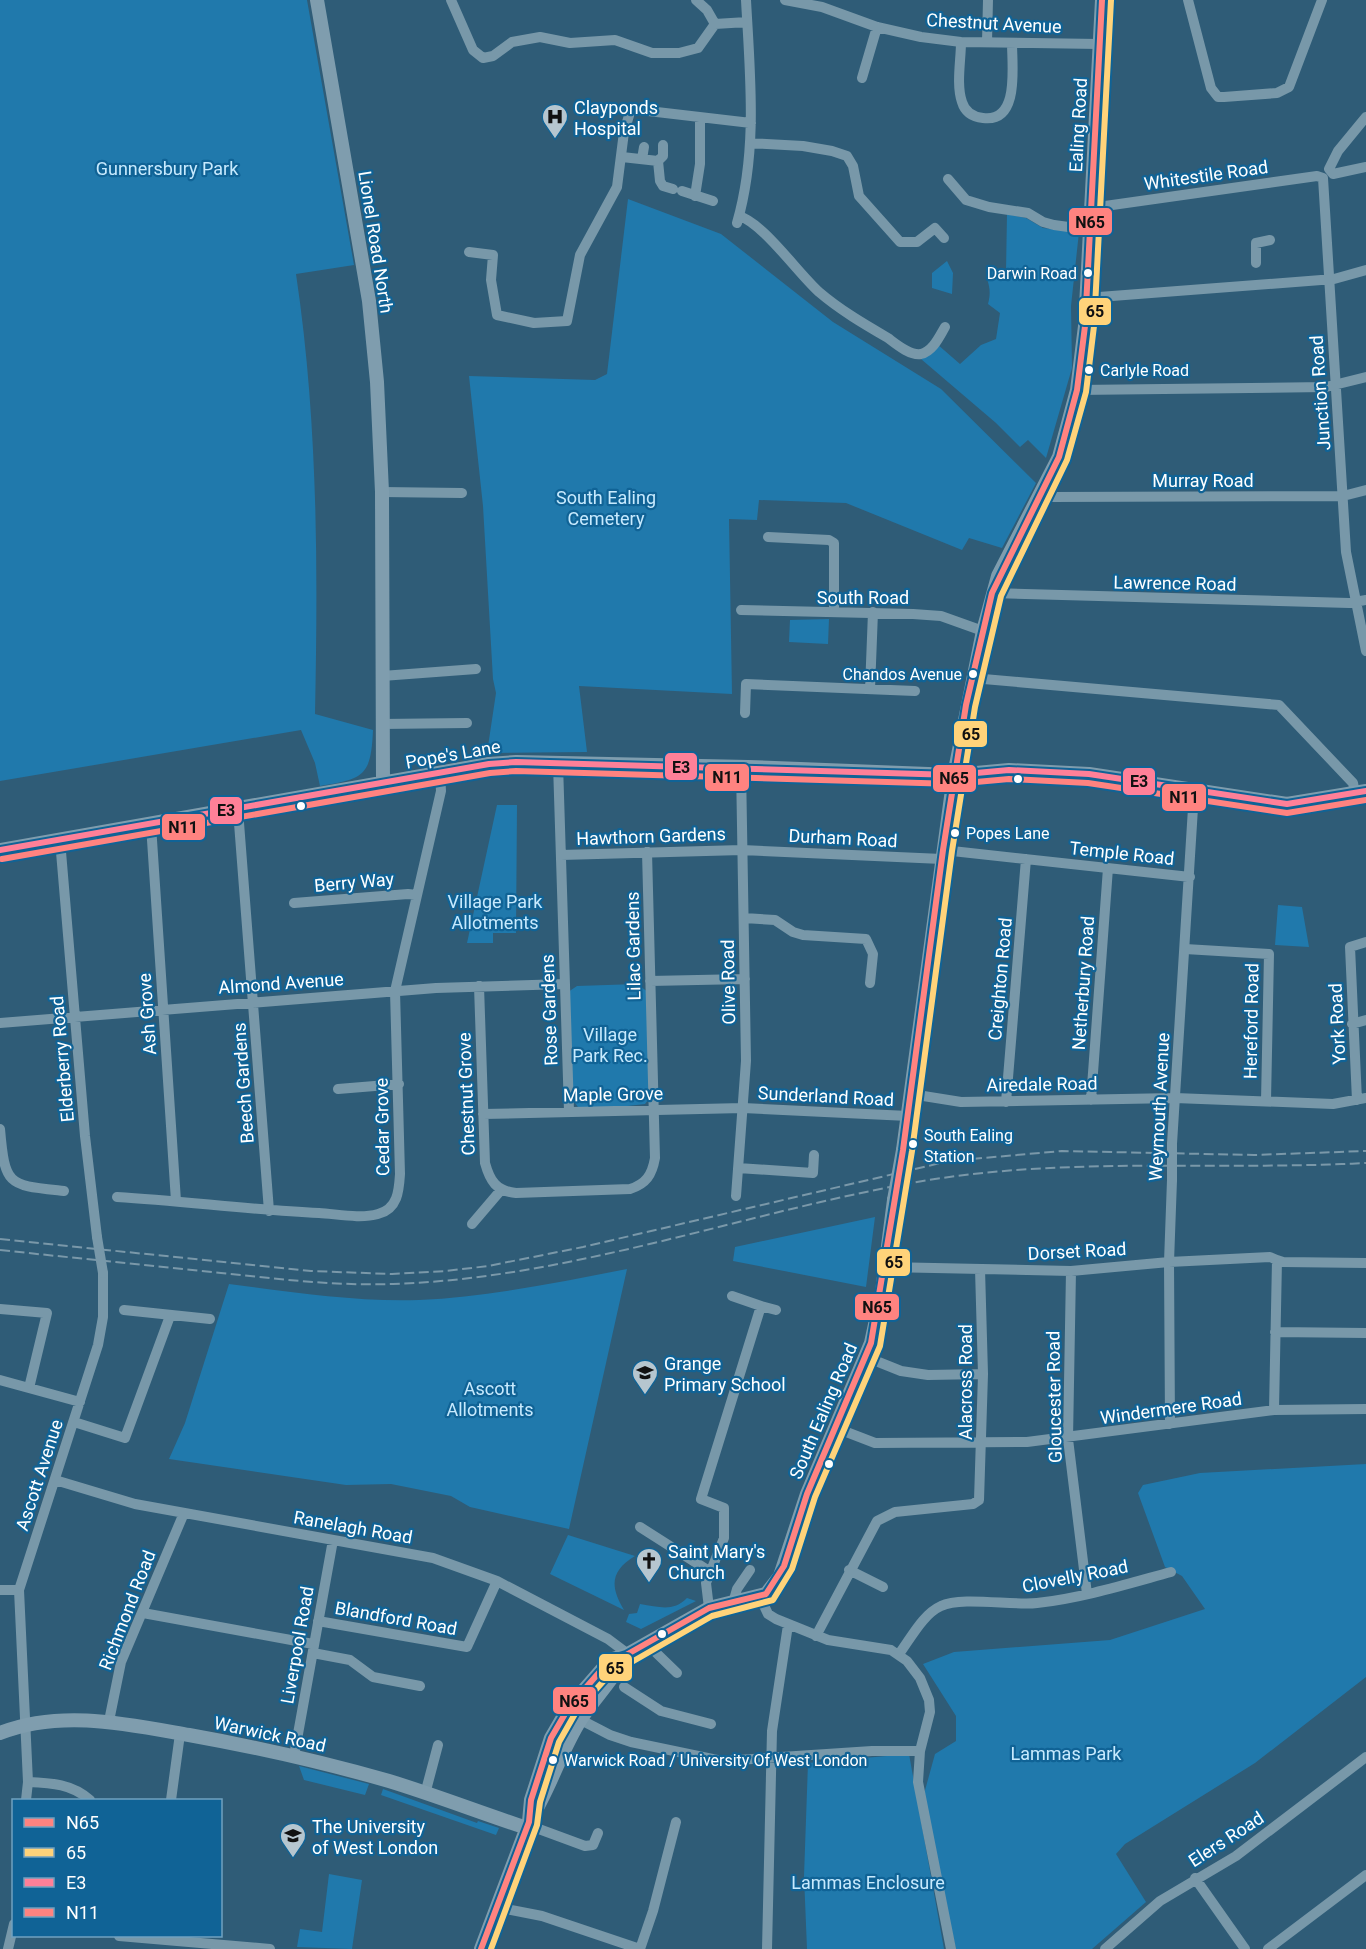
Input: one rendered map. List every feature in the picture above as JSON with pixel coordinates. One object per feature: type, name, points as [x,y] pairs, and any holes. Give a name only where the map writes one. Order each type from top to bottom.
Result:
[{"type":"main road","name":"Lionel Road North","points":[[316,0],[369,301],[380,419],[383,784]]},
{"type":"main road","name":"Ealing Road","points":[[1086,298],[1102,0]]},
{"type":"main road","name":"South Ealing Road","points":[[760,1597],[771,1588],[784,1566],[807,1494],[866,1357],[877,1318],[908,1116],[954,775],[972,678],[992,593],[1059,457],[1077,390],[1082,358],[1086,298]]},
{"type":"main road","name":"Pope's Lane","points":[[0,850],[238,810],[489,764],[741,767],[954,775],[1009,771],[1089,774],[1194,792],[1296,804],[1360,792]]},
{"type":"main road","points":[[528,1825],[531,1800],[551,1738],[569,1707],[610,1660],[627,1655],[709,1608],[760,1597]]},
{"type":"main road","points":[[481,1949],[528,1825],[581,1720],[618,1683],[627,1655]]},
{"type":"main road","name":"Warwick Road","points":[[0,1733],[25,1724],[71,1720],[109,1721],[294,1756],[390,1782],[528,1825]]},
{"type":"street","points":[[451,0],[476,54],[483,58],[493,56],[512,42],[540,37],[570,43],[615,40],[652,53],[679,53],[698,48],[715,24]]},
{"type":"street","points":[[696,0],[707,10],[715,24]]},
{"type":"street","points":[[757,0],[746,0],[752,123],[748,176],[738,219],[754,223],[819,292],[854,318],[905,349],[917,354],[924,353],[934,345],[945,327]]},
{"type":"street","name":"Chestnut Avenue","points":[[785,0],[822,7],[877,27],[961,42],[1099,44]]},
{"type":"street","points":[[987,42],[988,0]]},
{"type":"street","points":[[1188,0],[1211,88],[1218,97],[1224,97],[1277,93],[1289,87],[1322,0]]},
{"type":"street","points":[[715,24],[747,22]]},
{"type":"street","points":[[862,78],[877,27]]},
{"type":"street","points":[[961,42],[961,100],[967,111],[983,118],[998,115],[1008,106],[1011,88],[1012,43]]},
{"type":"street","points":[[469,252],[493,255],[491,280],[497,315],[527,323],[567,321],[580,255],[612,200],[631,109],[752,123]]},
{"type":"street","points":[[694,195],[700,164],[699,117]]},
{"type":"street","points":[[1326,176],[1331,161],[1366,117]]},
{"type":"street","points":[[750,143],[803,146],[842,153],[853,166],[859,195],[900,242],[917,242],[935,228],[944,238]]},
{"type":"street","points":[[658,161],[663,156],[663,145]]},
{"type":"street","points":[[642,159],[644,147]]},
{"type":"street","points":[[622,157],[658,161]]},
{"type":"street","points":[[658,161],[661,184],[713,201]]},
{"type":"street","name":"Whitestile Road","points":[[1091,208],[1326,176],[1366,167]]},
{"type":"street","name":"Junction Road","points":[[1326,176],[1328,279],[1346,552],[1362,601],[1366,651]]},
{"type":"street","points":[[948,179],[966,200],[989,207],[1028,213],[1043,222],[1054,225],[1090,230]]},
{"type":"street","points":[[1257,273],[1256,243],[1270,240]]},
{"type":"street","points":[[1086,298],[1257,273],[1328,279],[1366,270]]},
{"type":"street","points":[[1077,390],[1336,386],[1366,377]]},
{"type":"street","name":"Murray Road","points":[[1040,494],[1051,497],[1342,496],[1366,490]]},
{"type":"street","points":[[382,492],[462,493]]},
{"type":"street","points":[[768,537],[830,540],[834,543],[834,612]]},
{"type":"street","name":"Lawrence Road","points":[[992,593],[1362,601]]},
{"type":"street","name":"South Road","points":[[741,610],[873,612],[941,616],[983,631]]},
{"type":"street","points":[[870,689],[873,612]]},
{"type":"street","points":[[382,676],[476,669]]},
{"type":"street","points":[[972,678],[1279,705],[1360,792]]},
{"type":"street","points":[[745,713],[746,684],[915,691]]},
{"type":"street","points":[[381,724],[466,723]]},
{"type":"street","name":"Rose Gardens","points":[[558,764],[569,1112]]},
{"type":"street","name":"Olive Road","points":[[736,1196],[746,1061],[741,767]]},
{"type":"street","name":"Cedar Grove","points":[[117,1197],[269,1211],[363,1215],[379,1214],[392,1205],[399,1196],[399,1084],[395,991],[441,792],[440,774]]},
{"type":"street","name":"Weymouth Avenue","points":[[1170,1424],[1169,1262],[1172,1144],[1194,792]]},
{"type":"street","name":"Beech Gardens","points":[[238,810],[269,1211]]},
{"type":"street","name":"Ash Grove","points":[[151,825],[176,1201]]},
{"type":"street","name":"Elderberry Road","points":[[60,840],[84,1136],[103,1273]]},
{"type":"street","name":"Hawthorn Gardens","points":[[561,855],[742,850]]},
{"type":"street","name":"Durham Road","points":[[742,850],[943,854]]},
{"type":"street","name":"Lilac Gardens","points":[[647,852],[654,1110]]},
{"type":"street","name":"Temple Road","points":[[943,854],[1026,859],[1190,877]]},
{"type":"street","name":"Creighton Road","points":[[1006,1102],[1026,859]]},
{"type":"street","name":"Netherbury Road","points":[[1091,1100],[1108,868]]},
{"type":"street","name":"Berry Way","points":[[294,903],[417,895]]},
{"type":"street","points":[[744,918],[775,920],[793,932],[803,935],[866,939],[873,954],[870,982]]},
{"type":"street","name":"York Road","points":[[1362,1099],[1352,1024],[1350,947],[1366,942]]},
{"type":"street","name":"Hereford Road","points":[[1185,950],[1269,954],[1266,1101]]},
{"type":"street","points":[[650,981],[745,979]]},
{"type":"street","name":"Almond Avenue","points":[[0,1023],[395,991],[565,984]]},
{"type":"street","name":"Chestnut Grove","points":[[479,986],[485,1163],[490,1180],[501,1190]]},
{"type":"street","points":[[1352,1024],[1366,1020]]},
{"type":"street","points":[[338,1089],[399,1084]]},
{"type":"street","name":"Airedale Road","points":[[911,1094],[961,1102],[1175,1098],[1333,1104],[1362,1099]]},
{"type":"street","name":"Maple Grove","points":[[483,1114],[743,1108]]},
{"type":"street","name":"Sunderland Road","points":[[743,1108],[908,1116]]},
{"type":"street","points":[[472,1224],[501,1190],[516,1193],[618,1190],[639,1186],[653,1170],[654,1110]]},
{"type":"street","points":[[0,1129],[5,1172],[14,1183],[26,1187],[64,1191]]},
{"type":"street","points":[[738,1168],[813,1173],[814,1155]]},
{"type":"street","points":[[1273,1258],[1274,1410]]},
{"type":"street","name":"Dorset Road","points":[[886,1267],[1071,1271],[1169,1262],[1273,1258],[1283,1263],[1366,1263]]},
{"type":"street","name":"Alacross Road","points":[[849,1570],[877,1521],[884,1516],[895,1512],[973,1504],[981,1495],[983,1374],[980,1269]]},
{"type":"street","name":"Gloucester Road","points":[[1071,1271],[1068,1439],[1087,1594]]},
{"type":"street","name":"Ascott Avenue","points":[[26,1799],[28,1782],[19,1590],[101,1332],[103,1273]]},
{"type":"street","points":[[732,1296],[776,1310]]},
{"type":"street","points":[[709,1608],[706,1583],[709,1571],[720,1554],[724,1538],[724,1508],[701,1499],[761,1306]]},
{"type":"street","points":[[0,1309],[47,1313],[29,1388]]},
{"type":"street","points":[[124,1310],[210,1318]]},
{"type":"street","points":[[74,1422],[125,1438],[170,1316]]},
{"type":"street","points":[[1275,1332],[1366,1333]]},
{"type":"street","points":[[866,1357],[901,1371],[928,1375],[983,1374]]},
{"type":"street","points":[[0,1380],[80,1402]]},
{"type":"street","name":"Windermere Road","points":[[836,1428],[875,1443],[982,1443],[1068,1439],[1274,1410],[1366,1409]]},
{"type":"street","name":"Ranelagh Road","points":[[55,1479],[106,1497],[433,1558],[497,1581],[608,1639],[627,1655]]},
{"type":"street","name":"Richmond Road","points":[[109,1721],[121,1662],[184,1513]]},
{"type":"street","points":[[640,1527],[709,1571]]},
{"type":"street","name":"Liverpool Road","points":[[294,1756],[333,1540]]},
{"type":"street","points":[[733,1603],[737,1589],[750,1570]]},
{"type":"street","points":[[816,1636],[849,1570],[883,1587]]},
{"type":"street","name":"Clovelly Road","points":[[899,1654],[927,1617],[942,1605],[956,1603],[1036,1604],[1087,1594],[1171,1572]]},
{"type":"street","name":"Blandford Road","points":[[318,1621],[467,1647],[497,1581]]},
{"type":"street","points":[[0,1590],[19,1590]]},
{"type":"street","points":[[760,1597],[768,1614],[788,1625],[844,1644],[891,1650],[899,1654],[920,1678],[930,1700],[930,1720],[920,1751],[918,1782],[951,1949]]},
{"type":"street","points":[[143,1613],[313,1648],[350,1660],[373,1677],[420,1686]]},
{"type":"street","points":[[767,1949],[766,1911],[772,1731],[788,1625]]},
{"type":"street","points":[[646,1643],[678,1672]]},
{"type":"street","points":[[618,1683],[661,1710],[711,1724]]},
{"type":"street","points":[[581,1720],[610,1735],[676,1753],[722,1761],[920,1751]]},
{"type":"street","points":[[171,1799],[180,1734]]},
{"type":"street","points":[[424,1794],[438,1745]]},
{"type":"street","name":"Elers Road","points":[[1105,1949],[1160,1901],[1195,1878],[1236,1856],[1366,1757]]},
{"type":"street","points":[[28,1782],[57,1784],[79,1791],[89,1799]]},
{"type":"street","points":[[496,1907],[542,1916],[640,1949],[653,1911],[676,1822]]},
{"type":"street","points":[[528,1825],[585,1846],[593,1845],[598,1833]]},
{"type":"street","points":[[1268,1949],[1366,1875]]},
{"type":"street","points":[[1195,1878],[1245,1949]]},
{"type":"street","points":[[8,1949],[12,1932]]},
{"type":"street","points":[[153,1938],[270,1949]]},
{"type":"green space","name":"Gunnersbury Park","points":[[0,0],[307,0],[354,265],[296,274],[309,384],[315,494],[315,714],[373,730],[367,766],[356,777],[320,786],[315,763],[301,730],[0,781]]},
{"type":"green space","name":"South Ealing Cemetery","points":[[628,199],[721,234],[833,322],[941,389],[1036,483],[1002,548],[969,538],[962,550],[846,503],[759,500],[757,520],[729,519],[732,694],[579,686],[587,752],[487,753],[496,693],[493,679],[483,506],[469,376],[595,380],[607,374]]},
{"type":"green space","points":[[1007,214],[1026,218],[1043,228],[1079,232],[1071,306],[1072,368],[1046,458],[1028,440],[1020,447],[996,423],[921,359],[937,344],[960,364],[981,345],[996,339],[1000,313],[988,304],[990,292],[987,270],[1006,272]]},
{"type":"green space","points":[[947,261],[953,273],[952,294],[932,288],[932,273]]},
{"type":"green space","points":[[829,619],[828,644],[789,642],[790,620]]},
{"type":"green space","name":"Village Park Allotments","points":[[497,805],[517,805],[516,933],[493,933],[493,943],[467,943]]},
{"type":"green space","points":[[1278,905],[1302,907],[1309,947],[1275,945]]},
{"type":"green space","name":"Village Park Rec.","points":[[637,984],[648,992],[651,1096],[645,1104],[610,1108],[578,1107],[572,1099],[568,992],[577,986]]},
{"type":"green space","points":[[875,1217],[866,1287],[733,1261],[735,1247]]},
{"type":"green space","name":"Ascott Allotments","points":[[627,1269],[569,1529],[470,1507],[451,1496],[391,1484],[346,1485],[169,1459],[185,1423],[229,1284],[347,1298],[419,1300],[498,1292]]},
{"type":"green space","name":"Lammas Park","points":[[1366,1464],[1366,1677],[1255,1763],[1125,1844],[1116,1854],[1146,1902],[1092,1949],[956,1949],[933,1850],[924,1794],[935,1754],[956,1741],[956,1716],[923,1664],[954,1652],[1110,1640],[1205,1609],[1182,1576],[1165,1567],[1138,1493],[1143,1485],[1200,1473]]},
{"type":"green space","points":[[568,1535],[635,1556],[621,1568],[615,1580],[616,1594],[624,1610],[550,1574]]},
{"type":"green space","points":[[687,1598],[696,1601],[641,1629],[626,1622],[629,1614],[637,1613],[640,1604],[671,1607]]},
{"type":"green space","name":"Lammas Enclosure","points":[[909,1754],[944,1949],[807,1949],[804,1876],[808,1763]]},
{"type":"green space","points":[[299,1766],[369,1784],[365,1795],[304,1780]]},
{"type":"green space","points":[[383,1789],[477,1823],[478,1821],[499,1828],[496,1835],[381,1795]]},
{"type":"green space","points":[[329,1874],[362,1880],[352,1949],[297,1947],[300,1929],[322,1932]]},
{"type":"railway","points":[[0,1239],[311,1271],[392,1274],[446,1271],[488,1266],[583,1247],[949,1161],[1062,1151],[1254,1155],[1366,1151]]},
{"type":"railway","points":[[0,1250],[285,1280],[393,1284],[460,1279],[526,1270],[591,1257],[852,1195],[973,1174],[1085,1167],[1366,1163]]},
{"type":"transit line","name":"N65","points":[[481,1949],[529,1822],[531,1800],[551,1738],[569,1707],[610,1660],[626,1655],[709,1608],[766,1594],[784,1566],[807,1494],[871,1343],[903,1150],[943,850],[966,705],[992,593],[1059,457],[1077,390],[1085,326],[1102,0]]},
{"type":"transit line","name":"65","points":[[491,1949],[537,1825],[540,1802],[559,1742],[576,1712],[615,1668],[630,1663],[712,1616],[773,1600],[792,1569],[815,1497],[880,1346],[912,1151],[952,851],[975,707],[1001,596],[1067,460],[1086,392],[1094,326],[1111,0]]},
{"type":"transit line","name":"E3","points":[[0,850],[489,764],[516,762],[954,775],[1009,770],[1089,774],[1287,804],[1366,791]]},
{"type":"transit line","name":"N11","points":[[2,859],[490,773],[516,771],[954,784],[1009,779],[1088,783],[1287,813],[1366,800]]},
{"type":"place","name":"Clayponds Hospital","points":[[555,140]]},
{"type":"place","name":"Darwin Road","points":[[1088,273]]},
{"type":"place","name":"Carlyle Road","points":[[1089,370]]},
{"type":"place","name":"Chandos Avenue","points":[[973,674]]},
{"type":"place","name":"Popes Lane","points":[[955,833]]},
{"type":"place","name":"South Ealing Station","points":[[913,1144]]},
{"type":"place","name":"Grange Primary School","points":[[645,1396]]},
{"type":"place","name":"Saint Mary's Church","points":[[649,1584]]},
{"type":"place","name":"Warwick Road / University Of West London","points":[[553,1760]]},
{"type":"place","name":"The University of West London","points":[[293,1859]]}]
